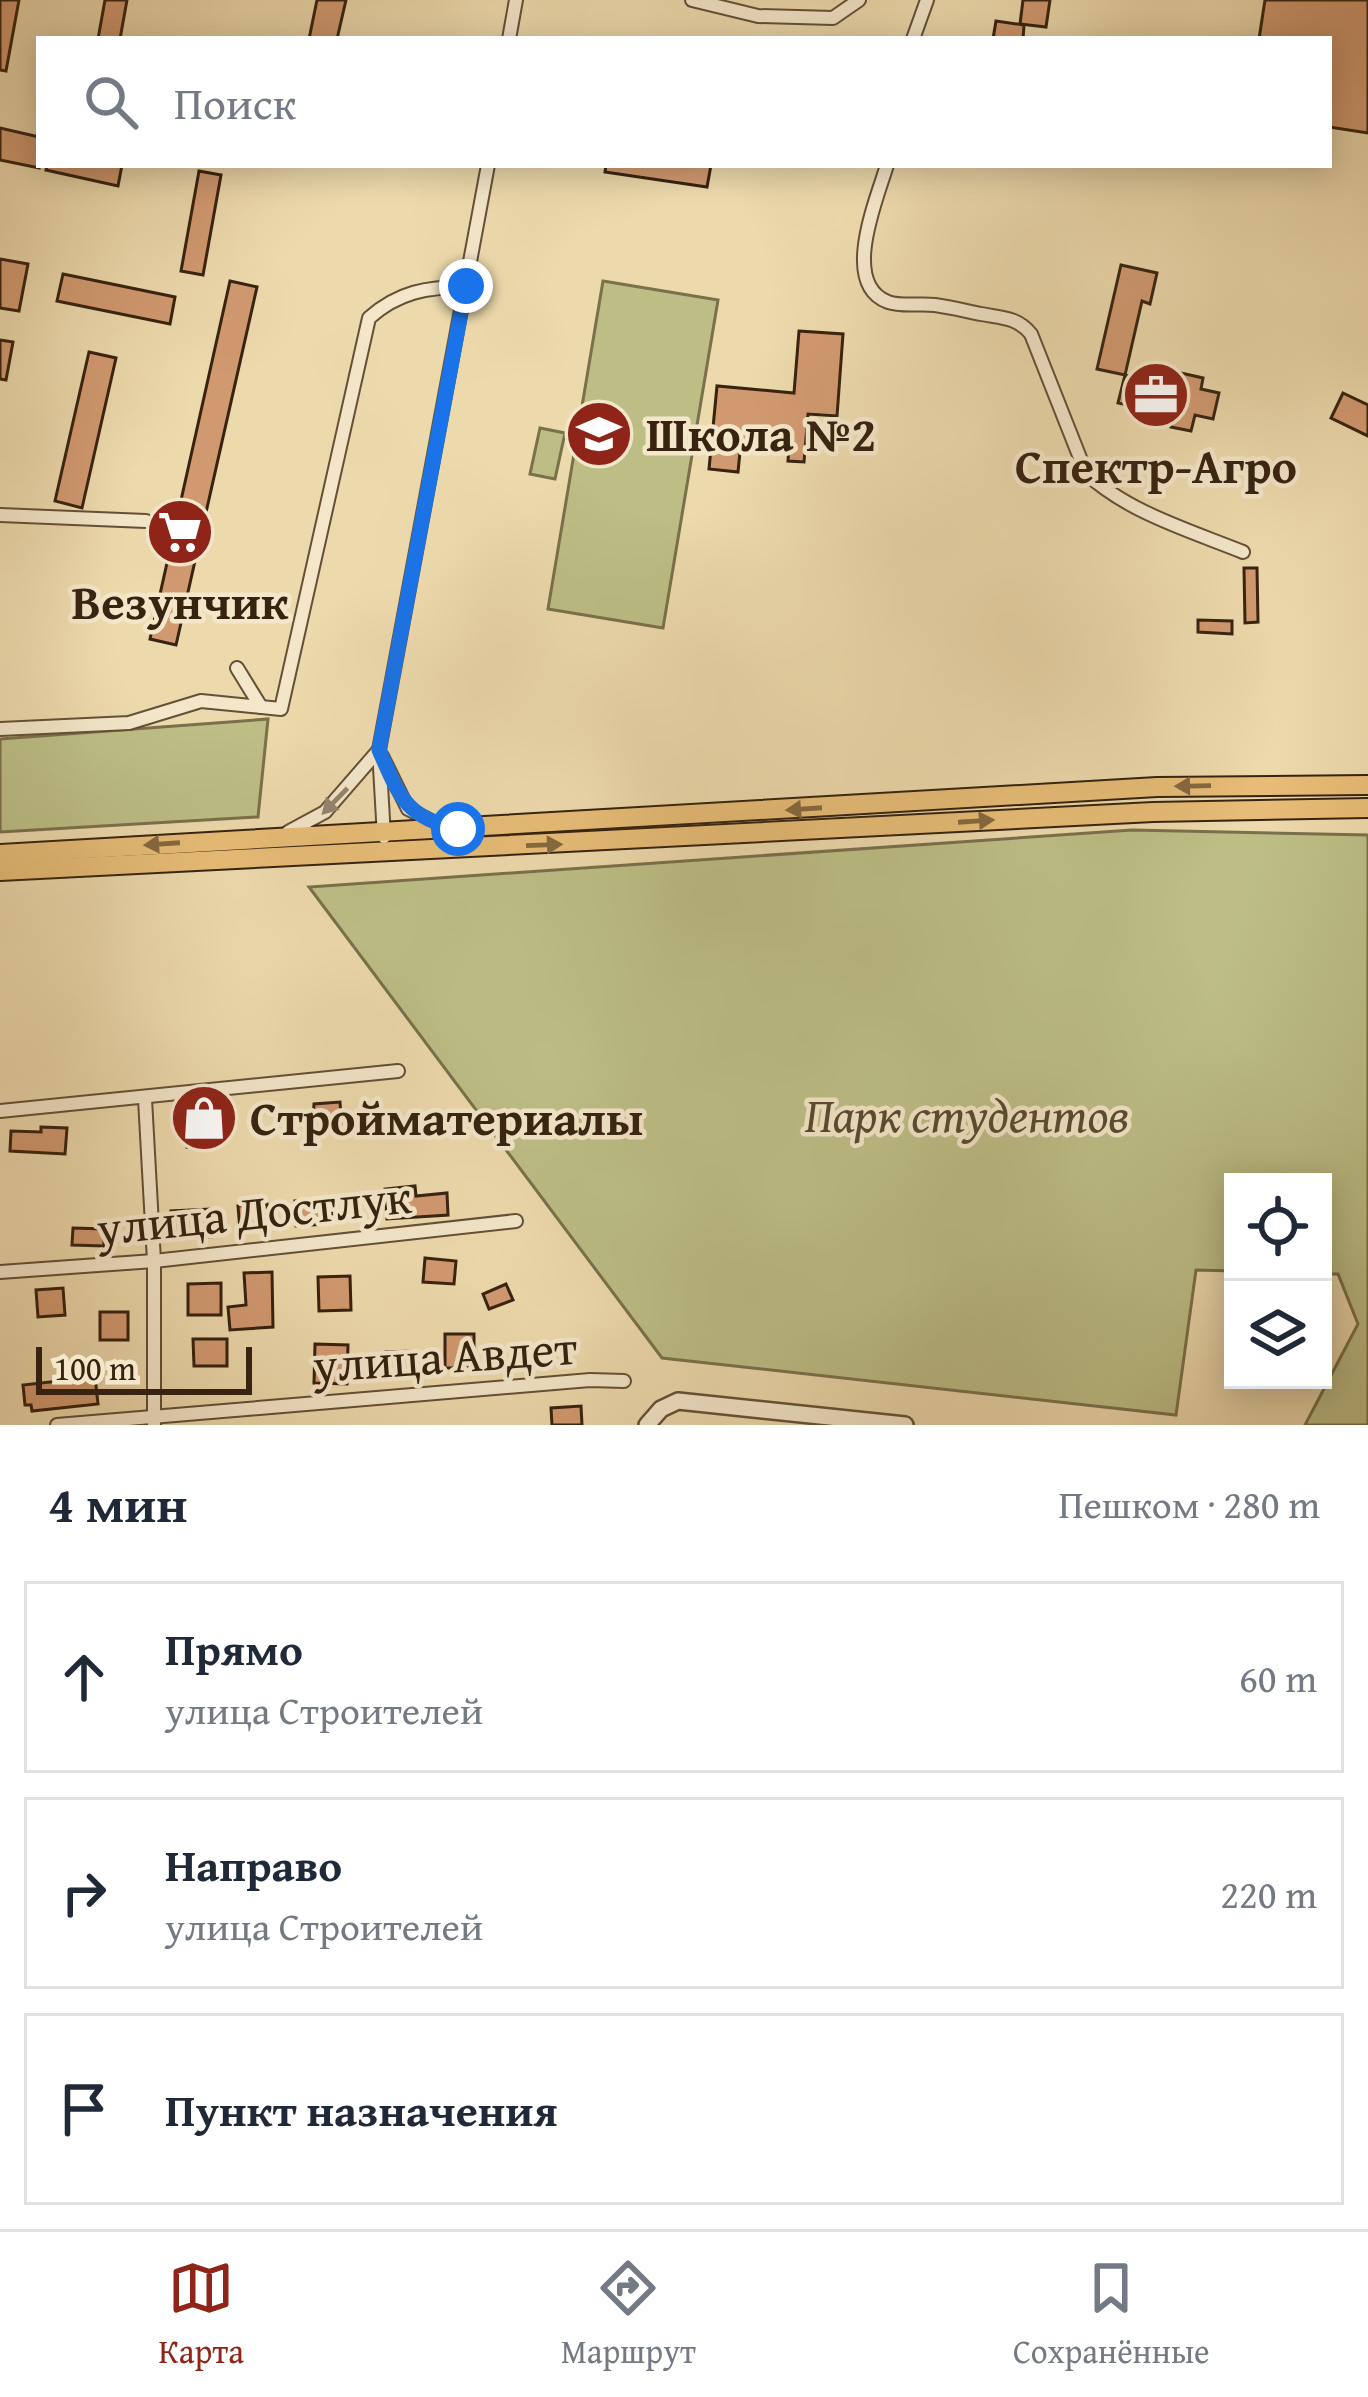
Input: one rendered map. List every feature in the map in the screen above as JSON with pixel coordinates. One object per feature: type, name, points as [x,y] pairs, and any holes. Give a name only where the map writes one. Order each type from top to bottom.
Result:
[{"type":"main road","points":[[0,854],[278,837],[385,841],[458,829],[1157,787],[1368,785]]},
{"type":"main road","points":[[0,871],[385,841],[1368,808]]},
{"type":"street","points":[[510,36],[516,0]]},
{"type":"street","points":[[692,0],[758,16],[833,18],[859,0]]},
{"type":"street","points":[[914,36],[927,0]]},
{"type":"street","points":[[385,841],[379,750],[487,168]]},
{"type":"street","points":[[886,168],[863,264],[867,283],[877,295],[891,304],[935,305],[1019,322],[1031,334],[1086,473],[1163,519],[1243,552]]},
{"type":"street","points":[[0,729],[129,723],[201,701],[281,709],[369,318],[391,299],[432,287],[466,286]]},
{"type":"street","points":[[0,515],[146,521]]},
{"type":"street","points":[[237,668],[261,706]]},
{"type":"street","points":[[379,750],[408,809],[428,822],[458,829]]},
{"type":"street","points":[[278,837],[325,812],[379,750]]},
{"type":"street","points":[[0,1111],[398,1071]]},
{"type":"street","points":[[145,1099],[154,1261],[154,1420]]},
{"type":"street","name":"улица Достлук","points":[[0,1272],[154,1261],[516,1221]]},
{"type":"street","name":"улица Авдет","points":[[57,1425],[590,1380],[624,1382]]},
{"type":"street","points":[[647,1425],[661,1408],[678,1401],[905,1425]]},
{"type":"green space","points":[[603,281],[718,300],[663,628],[548,609]]},
{"type":"green space","points":[[540,428],[565,433],[555,479],[530,474]]},
{"type":"green space","points":[[268,719],[258,817],[0,832],[0,739]]},
{"type":"green space","name":"Парк студентов","points":[[1132,830],[1368,835],[1368,1425],[1305,1425],[1324,1389],[1332,1389],[1332,1374],[1358,1324],[1338,1274],[1332,1274],[1332,1173],[1224,1173],[1224,1271],[1196,1270],[1176,1415],[662,1358],[309,887]]},
{"type":"building","points":[[0,0],[19,0],[6,71],[0,70]]},
{"type":"building","points":[[105,0],[127,0],[121,36],[99,36]]},
{"type":"building","points":[[317,0],[346,0],[338,36],[310,36]]},
{"type":"building","points":[[1023,0],[1050,0],[1046,27],[1020,24]]},
{"type":"building","points":[[1265,0],[1368,0],[1368,133],[1332,127],[1332,36],[1259,36]]},
{"type":"building","points":[[996,21],[1024,25],[1023,36],[994,36]]},
{"type":"building","points":[[0,128],[36,136],[36,167],[0,160]]},
{"type":"building","points":[[46,168],[121,168],[118,186]]},
{"type":"building","points":[[606,168],[710,168],[707,187],[605,172]]},
{"type":"building","points":[[199,171],[221,175],[203,275],[181,271]]},
{"type":"building","points":[[0,259],[28,264],[19,311],[0,308]]},
{"type":"building","points":[[1121,265],[1157,273],[1150,304],[1142,301],[1125,375],[1097,369]]},
{"type":"building","points":[[63,274],[175,297],[170,324],[57,301]]},
{"type":"building","points":[[230,281],[257,287],[176,645],[150,639]]},
{"type":"building","points":[[799,331],[843,334],[837,416],[808,414],[804,462],[788,461],[789,446],[741,442],[738,472],[709,469],[717,386],[794,393]]},
{"type":"building","points":[[0,340],[13,342],[6,380],[0,379]]},
{"type":"building","points":[[89,352],[116,358],[82,508],[55,501]]},
{"type":"building","points":[[1181,373],[1203,378],[1201,389],[1219,393],[1213,419],[1195,415],[1191,431],[1171,427],[1174,416],[1118,403],[1125,375],[1178,387]]},
{"type":"building","points":[[1343,393],[1368,405],[1368,436],[1331,418]]},
{"type":"building","points":[[1244,568],[1257,568],[1258,622],[1245,623]]},
{"type":"building","points":[[1198,620],[1232,621],[1232,634],[1198,632]]},
{"type":"building","points":[[340,1102],[342,1131],[312,1133],[314,1104]]},
{"type":"building","points":[[215,1116],[218,1143],[187,1147],[184,1119]]},
{"type":"building","points":[[41,1127],[67,1128],[65,1154],[10,1151],[11,1131],[41,1132]]},
{"type":"building","points":[[415,1186],[416,1196],[447,1193],[448,1215],[387,1219],[385,1189]]},
{"type":"building","points":[[325,1199],[332,1218],[326,1218],[326,1224],[296,1226],[295,1201]]},
{"type":"building","points":[[267,1204],[269,1221],[264,1221],[264,1228],[240,1230],[238,1206]]},
{"type":"building","points":[[210,1209],[212,1237],[173,1239],[171,1211]]},
{"type":"building","points":[[73,1228],[104,1229],[104,1246],[72,1245]]},
{"type":"building","points":[[425,1258],[456,1261],[454,1284],[423,1282]]},
{"type":"building","points":[[272,1272],[273,1327],[230,1330],[228,1307],[246,1305],[244,1273]]},
{"type":"building","points":[[350,1276],[351,1310],[319,1311],[318,1277]]},
{"type":"building","points":[[221,1283],[221,1315],[188,1315],[188,1284]]},
{"type":"building","points":[[506,1284],[513,1300],[489,1309],[483,1294]]},
{"type":"building","points":[[63,1288],[65,1315],[38,1317],[36,1290]]},
{"type":"building","points":[[100,1312],[128,1312],[128,1340],[100,1340]]},
{"type":"building","points":[[445,1334],[474,1334],[474,1368],[445,1368]]},
{"type":"building","points":[[193,1339],[227,1339],[227,1366],[194,1366]]},
{"type":"building","points":[[315,1344],[348,1345],[347,1384],[314,1383]]},
{"type":"building","points":[[411,1351],[412,1373],[387,1375],[386,1352]]},
{"type":"building","points":[[95,1377],[98,1404],[32,1411],[31,1405],[25,1405],[23,1385]]},
{"type":"building","points":[[581,1406],[582,1425],[552,1425],[551,1408]]},
{"type":"place","name":"Спектр-Агро","points":[[1156,395]]},
{"type":"place","name":"Школа №2","points":[[599,434]]},
{"type":"place","name":"Везунчик","points":[[180,532]]},
{"type":"place","name":"Стройматериалы","points":[[204,1118]]},
{"type":"route","points":[[458,829],[428,822],[408,809],[379,750],[466,286]]}]
